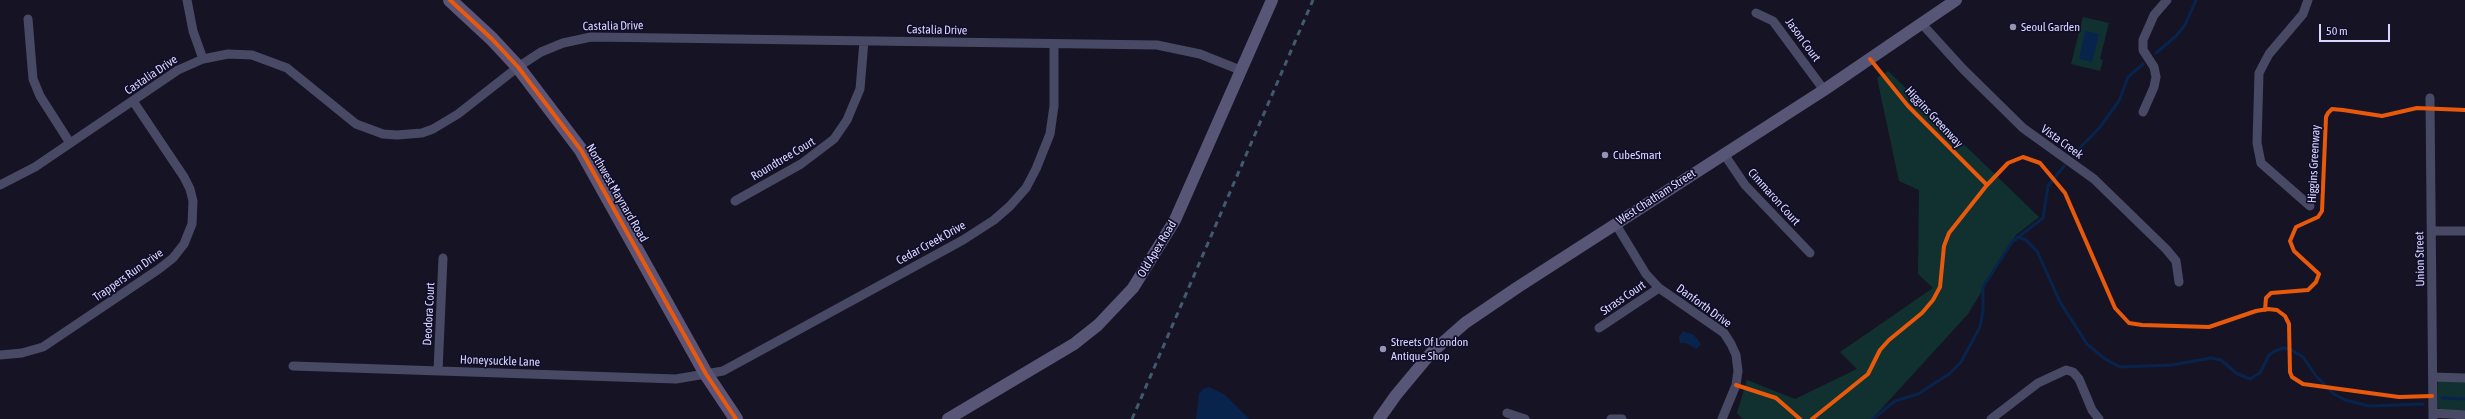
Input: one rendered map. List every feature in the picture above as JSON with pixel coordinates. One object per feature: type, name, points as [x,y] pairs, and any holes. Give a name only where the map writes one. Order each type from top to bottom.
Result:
[{"type":"main road","name":"Northwest Maynard Road","points":[[450,0],[492,39],[518,67],[581,150],[706,374],[736,419]]},
{"type":"street","points":[[187,0],[193,31],[203,60]]},
{"type":"street","name":"Old Apex Road","points":[[948,419],[1074,344],[1122,302],[1148,266],[1175,220],[1272,0]]},
{"type":"street","name":"West Chatham Street","points":[[1379,419],[1396,395],[1431,353],[1465,323],[1615,223],[1824,90],[1956,0]]},
{"type":"street","points":[[2143,112],[2154,87],[2156,77],[2154,67],[2143,50],[2143,40],[2154,15],[2167,0]]},
{"type":"street","points":[[2308,0],[2303,14],[2269,54],[2259,73],[2257,143],[2261,163],[2310,206]]},
{"type":"street","name":"Jason Court","points":[[1756,13],[1774,21],[1824,90]]},
{"type":"street","points":[[28,19],[33,79],[40,96],[70,143]]},
{"type":"street","name":"Vista Creek","points":[[1922,24],[1963,69],[2022,128],[2094,179],[2166,249],[2176,261],[2180,282]]},
{"type":"street","name":"Castalia Drive","points":[[0,185],[35,167],[133,102],[178,70],[203,60],[240,54],[277,63],[303,79],[356,124],[372,131],[397,135],[422,133],[445,122],[518,67],[549,48],[591,37],[1168,46],[1200,54],[1240,70]]},
{"type":"street","name":"Roundtree Court","points":[[735,201],[801,164],[834,139],[847,120],[860,90],[864,41]]},
{"type":"street","name":"Cedar Creek Drive","points":[[706,374],[724,372],[745,361],[963,240],[994,220],[1010,206],[1026,188],[1036,169],[1050,134],[1054,106],[1054,44]]},
{"type":"street","name":"Union Street","points":[[2430,98],[2433,416]]},
{"type":"street","name":"Trappers Run Drive","points":[[0,355],[43,347],[159,269],[173,258],[184,244],[192,224],[193,201],[190,189],[184,177],[133,102]]},
{"type":"street","name":"Cimmaron Court","points":[[1724,154],[1745,185],[1810,253]]},
{"type":"street","name":"Danforth Drive","points":[[1615,223],[1646,274],[1659,288],[1724,333],[1731,344],[1736,355],[1738,370],[1736,385],[1722,419]]},
{"type":"street","points":[[2432,231],[2465,231]]},
{"type":"street","name":"Deodora Court","points":[[438,371],[443,258]]},
{"type":"street","name":"Strass Court","points":[[1599,328],[1659,288]]},
{"type":"street","name":"Honeysuckle Lane","points":[[293,366],[676,379],[706,374]]},
{"type":"street","points":[[1992,419],[2038,383],[2066,370],[2073,372],[2079,379],[2092,410],[2099,419]]},
{"type":"street","points":[[2433,376],[2465,378]]},
{"type":"street","points":[[1507,414],[1525,419]]},
{"type":"street","points":[[2433,416],[2465,415]]},
{"type":"street","points":[[1612,419],[1622,419]]},
{"type":"green space","points":[[2083,17],[2109,23],[2100,59],[2103,60],[2100,71],[2071,64]]},
{"type":"green space","points":[[1888,71],[2039,217],[2016,235],[1968,314],[1872,419],[1743,419],[1737,413],[1747,380],[1795,399],[1857,369],[1840,352],[1933,288],[1918,274],[1919,190],[1899,181],[1877,78]]},
{"type":"green space","points":[[2443,380],[2465,382],[2465,412],[2440,410],[2438,407],[2438,382]]},
{"type":"water","points":[[2085,31],[2099,34],[2092,62],[2079,59]]},
{"type":"water","points":[[1683,331],[1694,335],[1701,344],[1696,349],[1686,343],[1680,343],[1679,337]]},
{"type":"water","points":[[1209,387],[1225,395],[1249,419],[1196,419],[1199,394],[1203,389]]},
{"type":"waterway","points":[[2156,53],[2176,36],[2185,25],[2196,0]]},
{"type":"waterway","points":[[2075,153],[2100,127],[2119,101],[2128,77],[2143,64]]},
{"type":"waterway","points":[[1873,419],[1895,401],[1918,394],[1949,374],[1961,362],[1980,327],[1983,311],[1983,287],[2012,242],[2043,218],[2048,186],[2064,166]]},
{"type":"waterway","points":[[2018,237],[2026,240],[2037,251],[2060,302],[2087,344],[2105,359],[2120,367],[2172,365],[2211,358],[2221,360],[2236,373],[2250,379],[2260,373],[2269,355],[2283,348],[2290,349],[2303,357],[2316,376],[2334,394],[2345,400],[2369,406],[2423,404]]},
{"type":"waterway","points":[[2442,398],[2465,399]]},
{"type":"railway","points":[[1132,419],[1313,0]]},
{"type":"cycle path","points":[[450,0],[492,39],[518,67],[581,150],[706,374],[736,419]]},
{"type":"cycle path","name":"Higgins Greenway","points":[[1870,59],[1908,106],[1987,185]]},
{"type":"cycle path","name":"Higgins Greenway","points":[[2265,310],[2266,298],[2271,293],[2308,290],[2316,282],[2319,274],[2294,251],[2290,241],[2296,227],[2318,217],[2322,211],[2326,117],[2328,113],[2332,109],[2382,116],[2417,108],[2465,110]]},
{"type":"cycle path","points":[[1812,419],[1868,374],[1880,350],[1889,340],[1922,313],[1933,300],[1940,287],[1944,246],[1949,233],[1987,185],[2008,163],[2023,157],[2040,163],[2065,193],[2115,308],[2129,323],[2142,325],[2209,327],[2256,311],[2268,309],[2277,310],[2285,316],[2289,324],[2290,372],[2292,377],[2303,384],[2399,397],[2432,396]]},
{"type":"cycle path","points":[[1736,385],[1776,398],[1800,419]]},
{"type":"place","name":"Seoul Garden","points":[[2013,27]]},
{"type":"place","name":"CubeSmart","points":[[1605,155]]},
{"type":"place","name":"Streets Of London Antique Shop","points":[[1383,349]]}]
